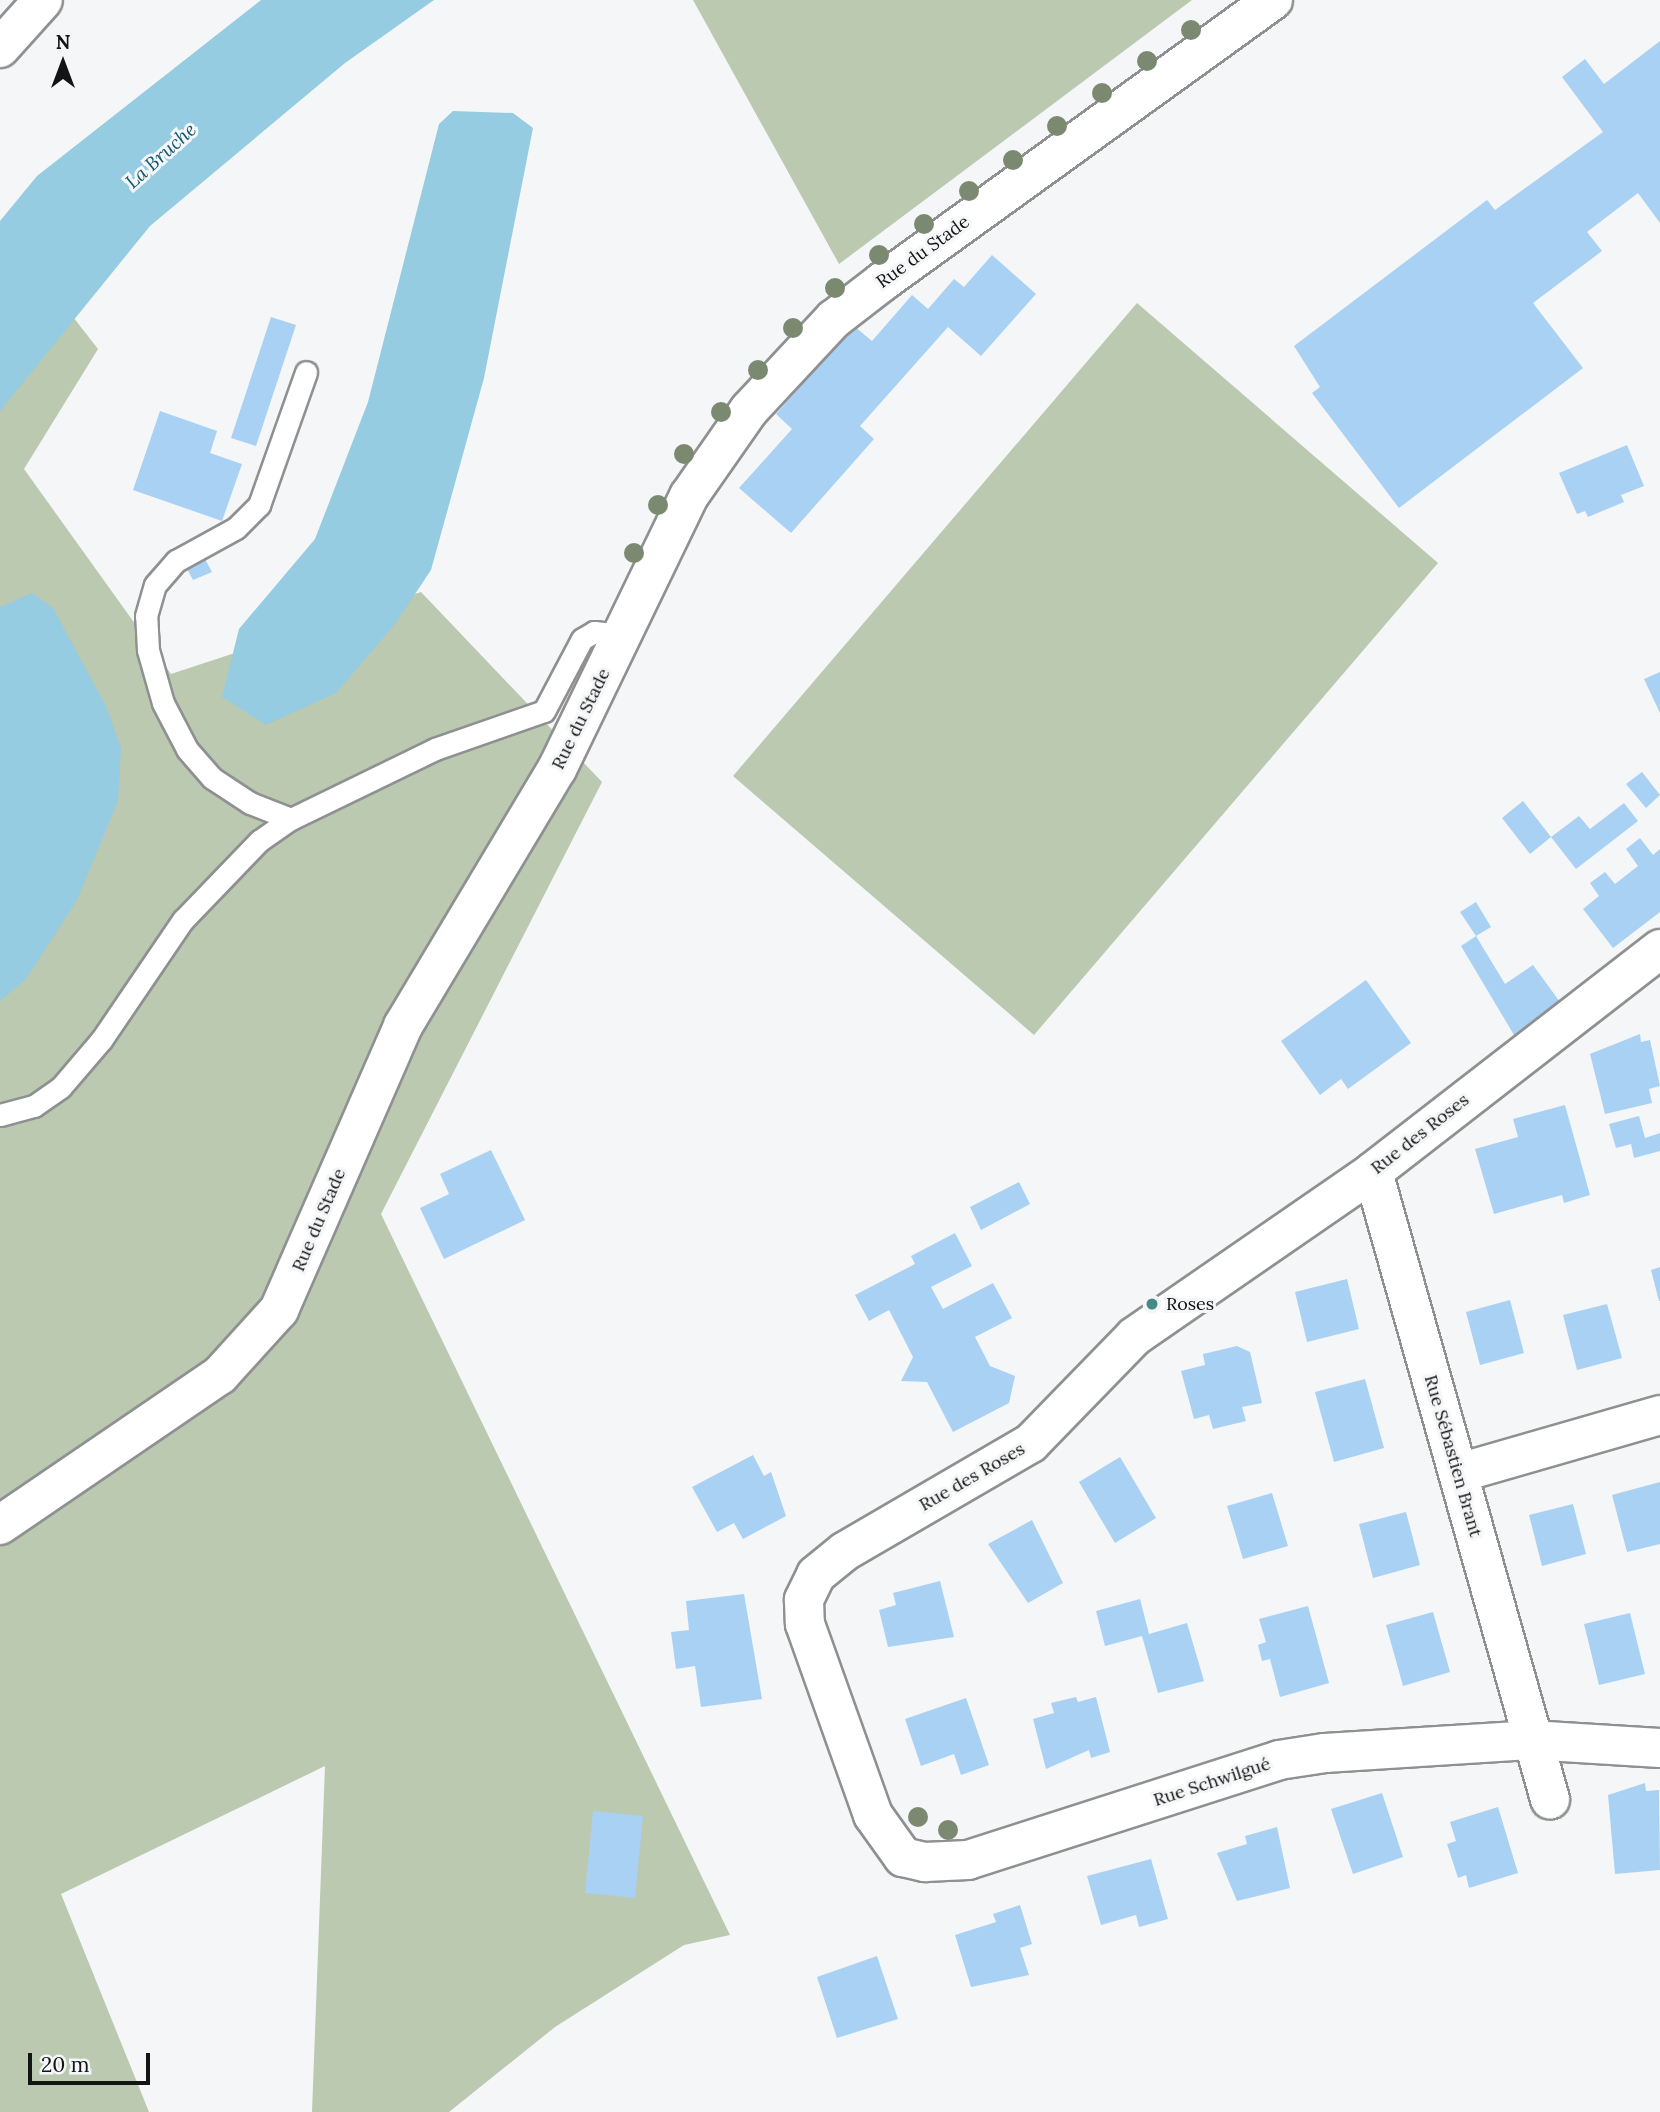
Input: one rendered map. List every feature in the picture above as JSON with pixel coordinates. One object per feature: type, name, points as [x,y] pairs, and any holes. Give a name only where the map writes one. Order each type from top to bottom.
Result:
[{"type":"street","points":[[0,48],[43,0]]},
{"type":"street","name":"Rue du Stade","points":[[0,1525],[220,1376],[261,1337],[301,1266],[403,1026],[556,769],[717,452],[834,320],[1273,0]]},
{"type":"street","name":"Rue des Roses","points":[[904,1857],[873,1815],[805,1624],[804,1600],[816,1575],[1031,1443],[1134,1337],[1373,1172],[1660,949]]},
{"type":"street","name":"Rue Sébastien Brant","points":[[1373,1172],[1459,1473],[1530,1740],[1550,1799]]},
{"type":"street","points":[[1459,1473],[1660,1415]]},
{"type":"street","name":"Rue Schwilgué","points":[[904,1857],[968,1860],[1279,1760],[1530,1740],[1660,1748]]},
{"type":"lane","points":[[291,819],[250,803],[212,778],[187,749],[163,703],[148,650],[146,616],[155,585],[176,561],[236,528],[259,505],[306,372]]},
{"type":"lane","points":[[0,1115],[34,1106],[61,1087],[219,878],[291,819],[435,749],[544,711],[582,639],[594,632],[622,635]]},
{"type":"green space","points":[[693,0],[1192,0],[839,264]]},
{"type":"green space","points":[[0,223],[98,349],[24,469],[171,674],[421,592],[602,782],[381,1214],[730,1935],[684,1945],[555,2027],[449,2112],[312,2112],[325,1766],[61,1894],[149,2112],[0,2112]]},
{"type":"green space","points":[[1137,303],[1438,563],[1034,1035],[733,776]]},
{"type":"water","name":"La Bruche","points":[[261,0],[434,0],[345,63],[150,226],[0,411],[0,221],[37,176]]},
{"type":"water","points":[[453,111],[513,113],[533,128],[484,378],[431,570],[395,624],[336,693],[266,725],[222,697],[239,629],[315,539],[368,402],[439,124]]},
{"type":"water","points":[[32,593],[53,608],[106,706],[121,748],[118,801],[76,902],[26,979],[0,1001],[0,607]]},
{"type":"building","points":[[1660,41],[1660,223],[1638,193],[1587,232],[1602,251],[1533,303],[1583,368],[1399,508],[1312,393],[1320,387],[1294,346],[1487,200],[1495,210],[1603,132],[1562,77],[1585,59],[1604,84]]},
{"type":"building","points":[[992,255],[1036,294],[981,356],[948,327],[860,426],[874,439],[791,533],[739,488],[792,429],[776,414],[854,326],[872,341],[912,295],[928,309],[954,279],[964,287]]},
{"type":"building","points":[[271,317],[296,325],[256,446],[231,438]]},
{"type":"building","points":[[160,411],[217,431],[210,453],[242,464],[222,521],[133,490]]},
{"type":"building","points":[[1627,445],[1644,486],[1621,495],[1624,502],[1588,517],[1585,511],[1577,514],[1559,473]]},
{"type":"building","points":[[205,559],[212,572],[193,580],[187,569]]},
{"type":"building","points":[[1660,672],[1660,713],[1644,679]]},
{"type":"building","points":[[1642,772],[1660,795],[1646,808],[1626,784]]},
{"type":"building","points":[[1523,801],[1551,837],[1530,854],[1502,818]]},
{"type":"building","points":[[1624,803],[1638,821],[1576,869],[1551,837],[1579,816],[1590,829]]},
{"type":"building","points":[[1640,838],[1653,855],[1660,849],[1660,912],[1613,948],[1583,909],[1599,896],[1590,883],[1605,872],[1615,884],[1638,866],[1626,849]]},
{"type":"building","points":[[1476,902],[1491,927],[1476,936],[1460,912]]},
{"type":"building","points":[[1476,936],[1505,984],[1533,965],[1560,1002],[1514,1035],[1461,946]]},
{"type":"building","points":[[1366,980],[1411,1043],[1348,1089],[1341,1079],[1320,1095],[1281,1041]]},
{"type":"building","points":[[1640,1034],[1641,1042],[1650,1040],[1660,1086],[1649,1089],[1652,1103],[1605,1114],[1590,1054]]},
{"type":"building","points":[[1565,1105],[1590,1195],[1564,1203],[1562,1195],[1494,1214],[1475,1149],[1518,1137],[1513,1119]]},
{"type":"building","points":[[1639,1116],[1645,1138],[1660,1133],[1660,1151],[1634,1158],[1631,1144],[1616,1148],[1609,1124]]},
{"type":"building","points":[[491,1150],[525,1220],[444,1259],[420,1208],[449,1194],[440,1174]]},
{"type":"building","points":[[1019,1182],[1030,1204],[981,1230],[970,1207]]},
{"type":"building","points":[[955,1233],[972,1266],[931,1287],[943,1309],[993,1283],[1012,1318],[975,1337],[990,1366],[1015,1376],[1009,1403],[953,1432],[927,1382],[901,1381],[913,1357],[889,1310],[869,1321],[855,1295],[915,1264],[911,1256]]},
{"type":"building","points":[[1660,1267],[1660,1301],[1659,1301],[1651,1270]]},
{"type":"building","points":[[1347,1279],[1359,1329],[1307,1342],[1295,1292]]},
{"type":"building","points":[[1510,1300],[1524,1353],[1480,1365],[1466,1312]]},
{"type":"building","points":[[1607,1304],[1622,1358],[1577,1370],[1563,1315]]},
{"type":"building","points":[[1237,1346],[1250,1352],[1262,1403],[1242,1407],[1246,1421],[1213,1429],[1209,1415],[1194,1419],[1181,1371],[1205,1365],[1203,1354]]},
{"type":"building","points":[[1365,1379],[1384,1448],[1334,1462],[1315,1392]]},
{"type":"building","points":[[753,1455],[764,1476],[771,1472],[786,1516],[743,1539],[734,1523],[717,1532],[692,1487]]},
{"type":"building","points":[[1120,1457],[1156,1518],[1115,1543],[1079,1482]]},
{"type":"building","points":[[1660,1482],[1660,1544],[1627,1552],[1612,1495]]},
{"type":"building","points":[[1272,1493],[1288,1546],[1243,1559],[1227,1506]]},
{"type":"building","points":[[1573,1504],[1586,1554],[1542,1566],[1529,1515]]},
{"type":"building","points":[[1406,1512],[1420,1565],[1373,1578],[1359,1524]]},
{"type":"building","points":[[1032,1520],[1063,1583],[1028,1603],[988,1544]]},
{"type":"building","points":[[940,1581],[954,1637],[888,1647],[879,1610],[896,1605],[893,1593]]},
{"type":"building","points":[[744,1594],[762,1699],[701,1707],[695,1666],[676,1669],[671,1632],[689,1630],[686,1601]]},
{"type":"building","points":[[1140,1599],[1149,1634],[1187,1623],[1204,1681],[1158,1693],[1142,1636],[1105,1646],[1096,1611]]},
{"type":"building","points":[[1308,1606],[1329,1683],[1280,1697],[1270,1659],[1262,1661],[1258,1645],[1266,1642],[1259,1619]]},
{"type":"building","points":[[1433,1612],[1450,1672],[1403,1686],[1386,1625]]},
{"type":"building","points":[[1630,1613],[1645,1674],[1599,1685],[1584,1624]]},
{"type":"building","points":[[1076,1697],[1078,1702],[1096,1697],[1110,1752],[1091,1758],[1089,1750],[1046,1769],[1033,1719],[1054,1713],[1051,1703]]},
{"type":"building","points":[[966,1698],[989,1765],[961,1775],[954,1754],[921,1766],[905,1719]]},
{"type":"building","points":[[1645,1783],[1646,1791],[1659,1790],[1660,1870],[1615,1874],[1608,1795]]},
{"type":"building","points":[[1382,1793],[1403,1857],[1353,1874],[1331,1809]]},
{"type":"building","points":[[1498,1807],[1518,1873],[1469,1888],[1466,1875],[1458,1878],[1447,1844],[1456,1841],[1450,1822]]},
{"type":"building","points":[[593,1811],[643,1816],[635,1898],[585,1893]]},
{"type":"building","points":[[1277,1827],[1290,1888],[1237,1901],[1217,1853],[1247,1844],[1245,1836]]},
{"type":"building","points":[[1151,1859],[1168,1919],[1139,1927],[1136,1915],[1101,1925],[1087,1876]]},
{"type":"building","points":[[1020,1905],[1032,1944],[1020,1948],[1029,1975],[971,1987],[955,1935],[996,1922],[993,1914]]},
{"type":"building","points":[[877,1956],[898,2019],[837,2038],[817,1977]]},
{"type":"place","name":"Roses","points":[[1152,1304]]}]
